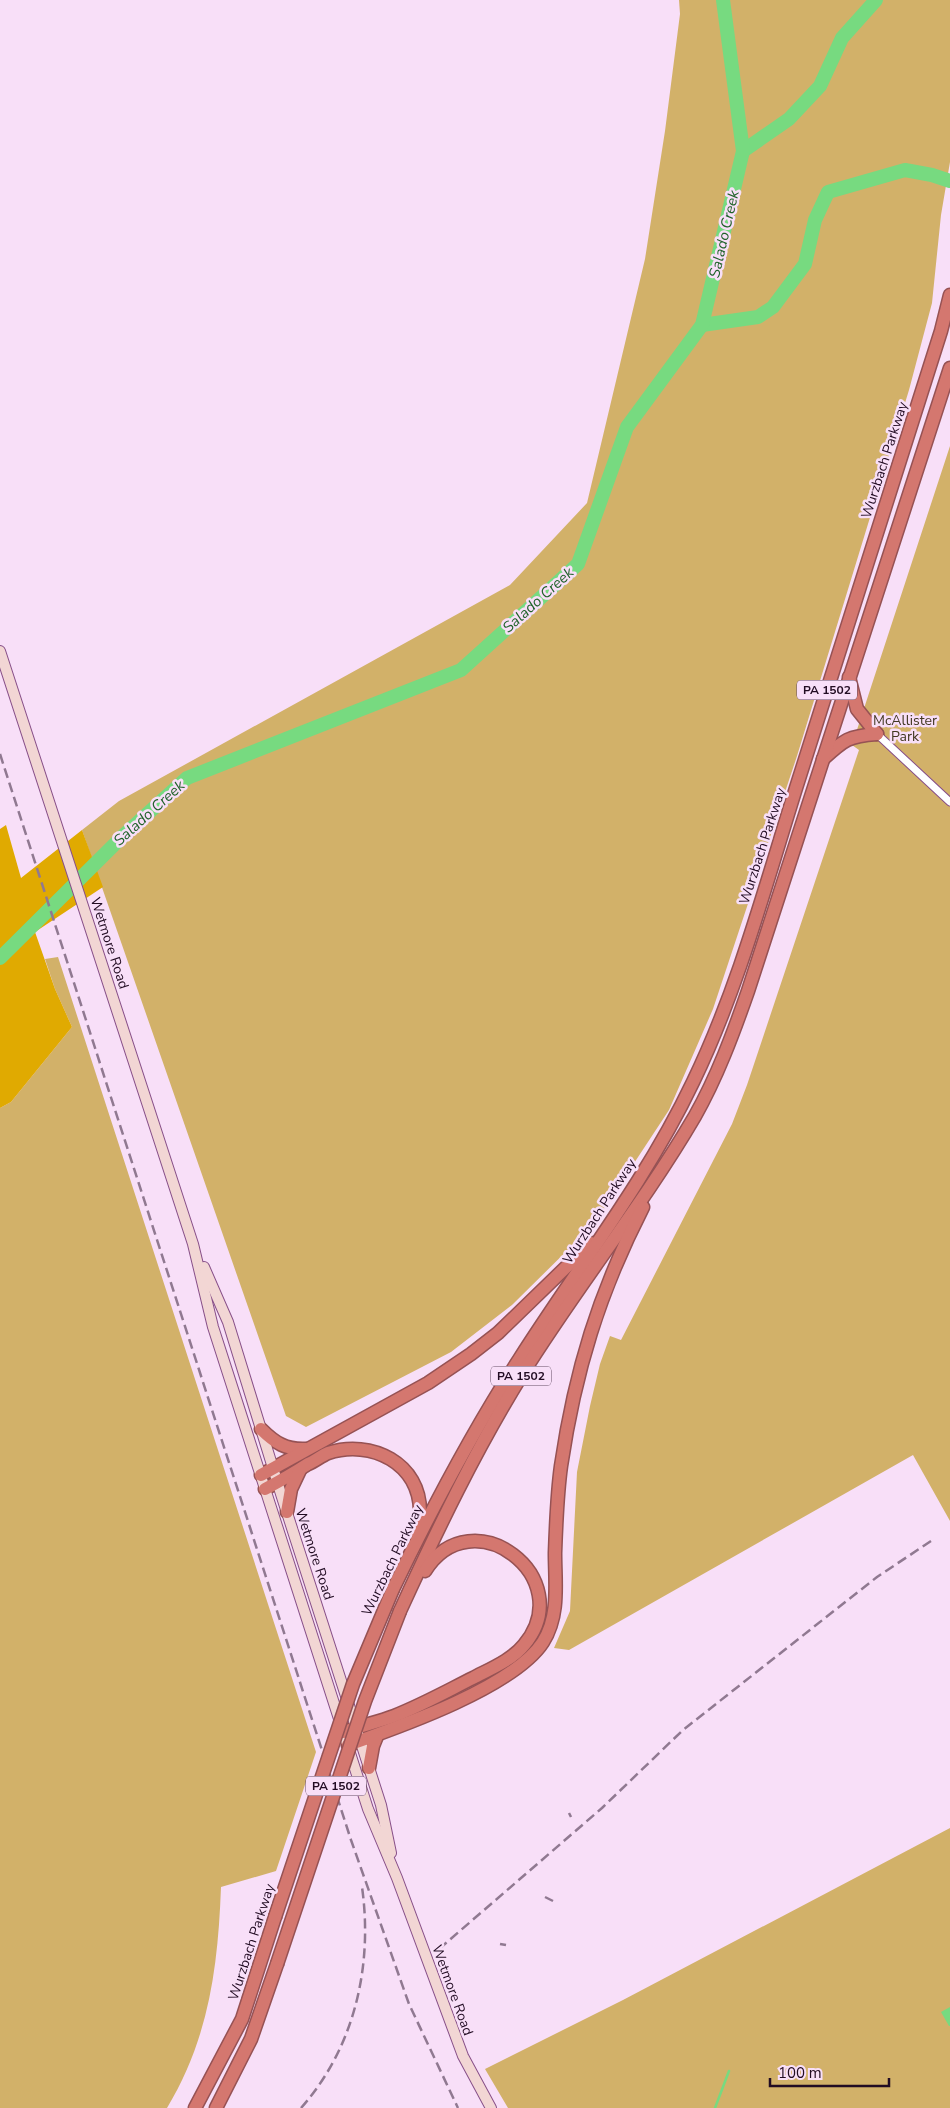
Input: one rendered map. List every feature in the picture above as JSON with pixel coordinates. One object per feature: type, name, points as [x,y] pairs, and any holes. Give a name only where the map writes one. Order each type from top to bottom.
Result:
[{"type":"highway","name":"Wurzbach Parkway","points":[[195,2108],[242,2019],[353,1684],[393,1589],[471,1439],[519,1359],[613,1219],[677,1115],[715,1033],[734,982],[941,331],[950,295]]},
{"type":"highway","name":"Wurzbach Parkway","points":[[216,2108],[251,2040],[365,1701],[400,1611],[439,1525],[523,1373],[670,1157],[710,1086],[737,1023],[950,368]]},
{"type":"highway","points":[[849,676],[857,709],[877,734]]},
{"type":"highway","points":[[822,760],[838,745],[854,736],[877,734]]},
{"type":"highway","points":[[354,1743],[377,1736],[443,1708],[496,1681],[528,1659],[544,1641],[551,1624],[555,1603],[557,1500],[561,1466],[571,1407],[584,1351],[610,1278],[642,1210],[670,1157]]},
{"type":"highway","points":[[261,1475],[428,1383],[471,1354],[498,1333],[555,1280],[613,1219]]},
{"type":"highway","points":[[261,1429],[283,1447],[297,1450],[309,1449]]},
{"type":"highway","points":[[265,1489],[326,1454],[351,1448],[375,1452],[395,1461],[409,1474],[418,1497],[420,1512],[416,1542]]},
{"type":"highway","points":[[287,1512],[291,1488],[300,1469]]},
{"type":"highway","points":[[349,1730],[389,1718],[421,1704],[492,1668],[519,1651],[532,1632],[540,1598],[531,1572],[523,1561],[511,1552],[497,1546],[483,1541],[474,1541],[452,1545],[433,1559],[400,1611]]},
{"type":"highway","points":[[346,1699],[360,1711],[373,1716],[389,1718]]},
{"type":"highway","points":[[369,1768],[372,1748],[377,1736]]},
{"type":"main road","name":"Wetmore Road","points":[[0,651],[193,1244],[213,1327],[265,1489],[354,1743],[368,1809],[397,1878],[463,2056],[491,2108]]},
{"type":"main road","name":"Wetmore Road","points":[[193,1244],[228,1322],[346,1699],[349,1730]]},
{"type":"main road","name":"Wetmore Road","points":[[354,1743],[369,1768],[381,1805],[397,1878]]},
{"type":"street","points":[[877,734],[950,802]]},
{"type":"green space","points":[[679,0],[950,0],[950,162],[941,215],[932,303],[909,390],[797,756],[713,1009],[669,1110],[594,1224],[512,1305],[451,1352],[306,1427],[286,1416],[82,830],[119,801],[510,585],[587,503],[645,259],[665,131],[680,14]]},
{"type":"green space","name":"McAllister Park","points":[[950,446],[950,1521],[913,1455],[569,1650],[554,1648],[570,1611],[577,1472],[600,1364],[610,1336],[621,1340],[732,1124],[747,1085],[859,750],[852,745]]},
{"type":"green space","points":[[58,957],[316,1752],[276,1871],[221,1887],[214,1974],[209,2001],[193,2055],[167,2108],[0,2108],[0,1108],[11,1102],[72,1027],[55,989],[45,959]]},
{"type":"green space","points":[[950,1828],[950,2108],[508,2108],[485,2069],[623,2000]]},
{"type":"shaded area","points":[[6,825],[21,878],[82,830],[103,887],[35,932],[55,989],[72,1027],[11,1102],[0,1108],[0,829]]},
{"type":"shaded area","points":[[950,2007],[950,2026],[949,2026],[941,2012]]},
{"type":"waterway","name":"Salado Creek","points":[[0,958],[124,835],[187,778],[461,670],[578,564],[627,427],[702,325],[743,151],[723,0]]},
{"type":"waterway","points":[[743,151],[789,119],[820,86],[842,38],[876,0]]},
{"type":"waterway","points":[[702,325],[758,317],[773,307],[805,264],[815,220],[828,192],[905,170],[932,175],[950,181]]},
{"type":"waterway","points":[[715,2108],[729,2071]]},
{"type":"railway","points":[[0,754],[351,1840],[409,2004],[458,2108]]},
{"type":"railway","points":[[439,1949],[602,1808],[683,1730],[877,1577],[931,1541]]},
{"type":"railway","points":[[569,1813],[571,1817]]},
{"type":"railway","points":[[301,2108],[320,2084],[335,2059],[347,2032],[356,2004],[365,1946],[365,1916],[362,1887]]},
{"type":"railway","points":[[545,1897],[553,1901]]},
{"type":"railway","points":[[500,1944],[506,1945]]}]
